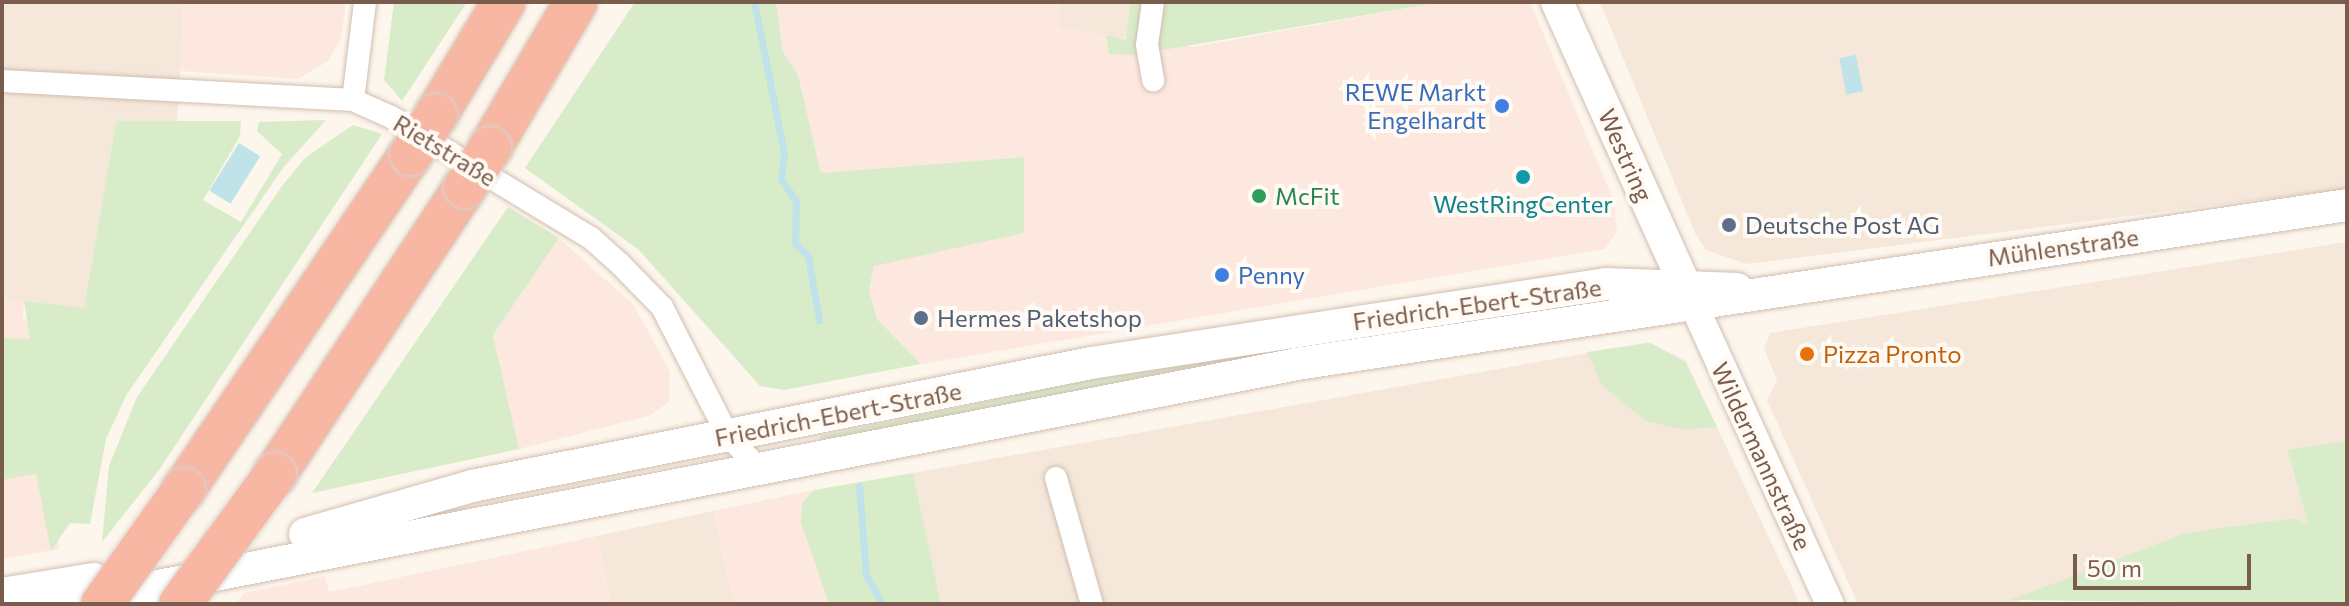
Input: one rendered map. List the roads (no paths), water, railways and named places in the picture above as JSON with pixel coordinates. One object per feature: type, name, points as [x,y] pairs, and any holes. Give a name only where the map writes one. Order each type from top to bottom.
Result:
[{"type":"highway","points":[[102,604],[184,489],[411,154],[504,2]]},
{"type":"highway","points":[[180,604],[275,474],[465,187],[576,2]]},
{"type":"main road","name":"Westring","points":[[1557,2],[1690,296]]},
{"type":"main road","name":"Mühlenstraße","points":[[1690,296],[1780,295],[2347,205]]},
{"type":"main road","name":"Friedrich-Ebert-Straße","points":[[2,594],[255,548],[472,486],[727,434],[1221,342],[1606,284],[1690,296]]},
{"type":"main road","name":"Friedrich-Ebert-Straße","points":[[66,604],[1297,364],[1690,296]]},
{"type":"street","points":[[353,100],[365,2]]},
{"type":"street","points":[[1153,2],[1147,45],[1153,80]]},
{"type":"street","name":"Rietstraße","points":[[2,81],[353,100],[591,238],[619,263],[662,307],[727,434],[757,467]]},
{"type":"street","name":"Wildermannstraße","points":[[1690,296],[1830,604]]},
{"type":"street","points":[[1056,478],[1092,604]]},
{"type":"water","points":[[1856,55],[1863,91],[1846,95],[1839,58]]},
{"type":"water","points":[[239,143],[260,156],[231,204],[209,190]]},
{"type":"waterway","points":[[754,2],[784,154],[781,179],[796,201],[795,243],[808,256],[819,320]]},
{"type":"waterway","points":[[859,486],[866,575],[882,604]]},
{"type":"place","name":"REWE Markt Engelhardt","points":[[1502,106]]},
{"type":"place","name":"WestRingCenter","points":[[1523,177]]},
{"type":"place","name":"McFit","points":[[1259,196]]},
{"type":"place","name":"Deutsche Post AG","points":[[1729,225]]},
{"type":"place","name":"Penny","points":[[1222,275]]},
{"type":"place","name":"Hermes Paketshop","points":[[921,318]]},
{"type":"place","name":"Pizza Pronto","points":[[1807,354]]}]
